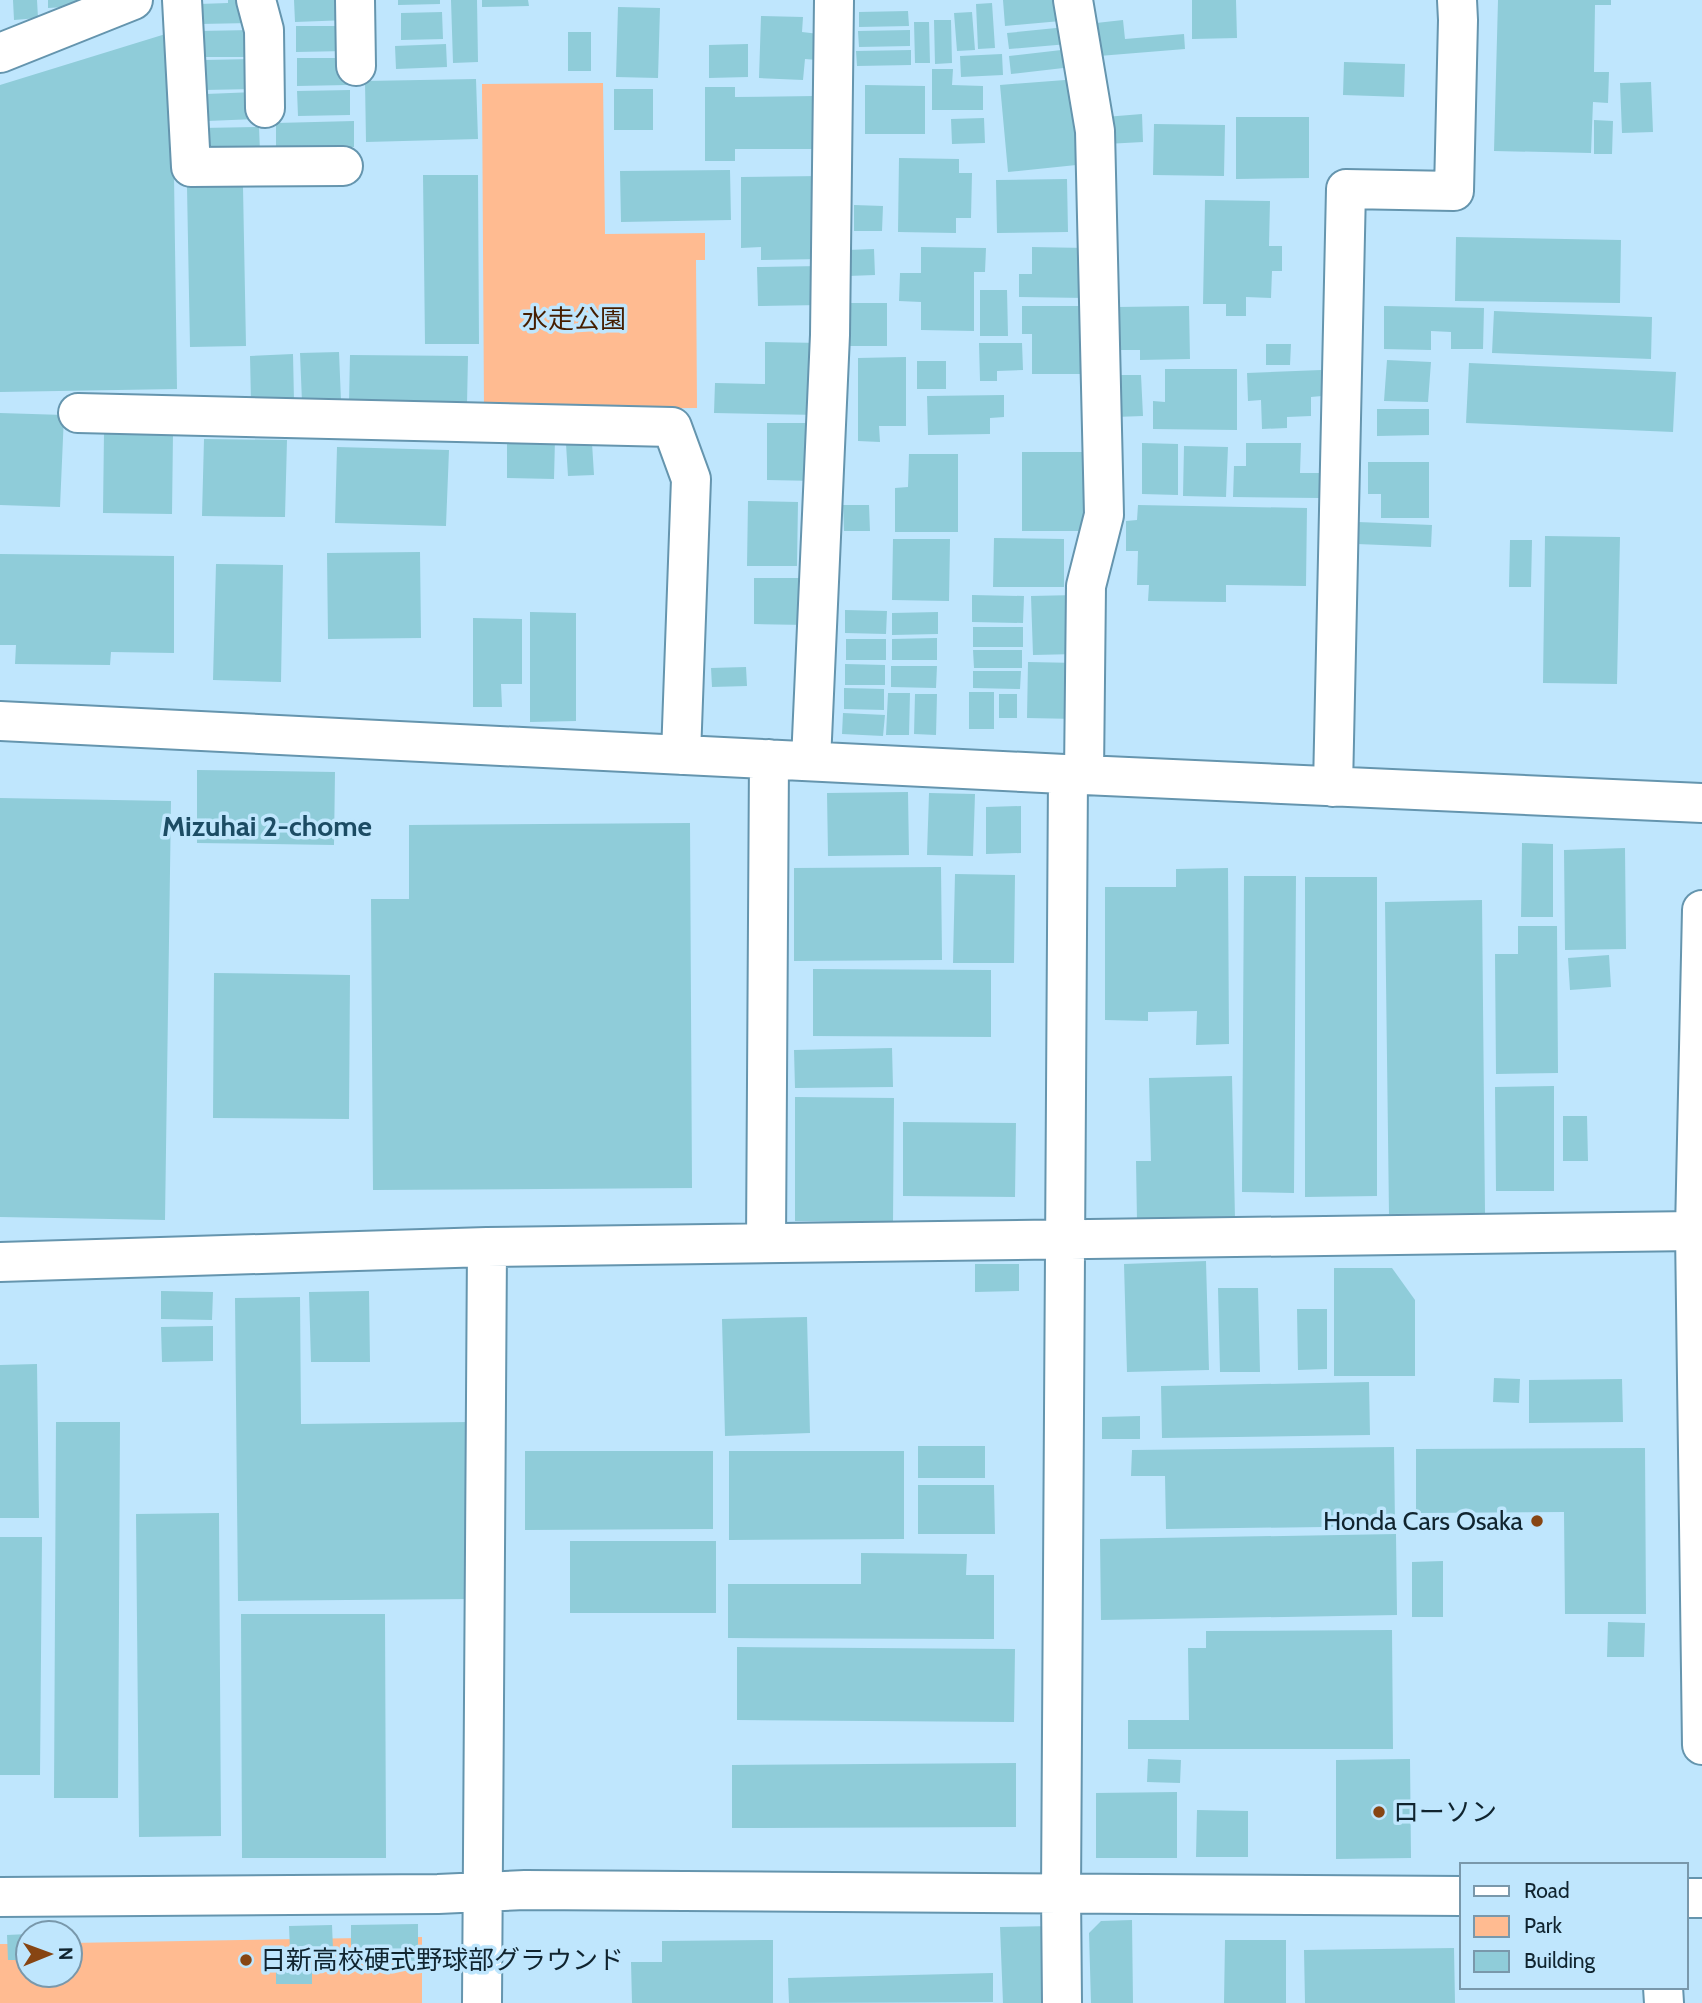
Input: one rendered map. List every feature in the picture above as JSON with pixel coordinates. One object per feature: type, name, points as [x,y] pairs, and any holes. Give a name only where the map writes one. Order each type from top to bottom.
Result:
[{"type":"main road","points":[[0,53],[133,0]]},
{"type":"main road","points":[[182,0],[191,167],[343,166]]},
{"type":"main road","points":[[256,0],[264,30],[265,108]]},
{"type":"main road","points":[[355,0],[356,66]]},
{"type":"main road","points":[[811,761],[830,335],[834,0]]},
{"type":"main road","points":[[1062,2003],[1065,1239],[1076,775],[1086,586],[1104,515],[1095,131],[1073,0]]},
{"type":"main road","points":[[1333,787],[1346,189],[1454,191],[1457,0]]},
{"type":"main road","points":[[78,413],[672,427],[691,479],[681,755]]},
{"type":"main road","points":[[0,721],[1076,775],[1702,803]]},
{"type":"main road","points":[[766,1243],[769,759]]},
{"type":"main road","points":[[1702,910],[1695,1231],[1702,1745]]},
{"type":"main road","points":[[0,1262],[487,1247],[1695,1231]]},
{"type":"main road","points":[[482,2003],[487,1247]]},
{"type":"main road","points":[[0,1897],[424,1894],[525,1890],[1460,1896]]},
{"type":"green space","name":"水走公園","points":[[603,83],[605,234],[705,233],[705,260],[696,260],[697,408],[484,410],[482,84]]},
{"type":"green space","name":"日新高校硬式野球部グラウンド","points":[[422,1937],[422,2003],[0,2003],[0,1944],[14,1944],[14,1989],[84,1989],[84,1943]]},
{"type":"building","points":[[13,0],[37,0],[38,18],[14,20]]},
{"type":"building","points":[[48,0],[82,0],[83,6],[48,8]]},
{"type":"building","points":[[228,0],[249,0],[250,23],[200,24],[199,4],[228,3]]},
{"type":"building","points":[[294,0],[347,0],[348,20],[295,22]]},
{"type":"building","points":[[398,0],[440,0],[440,4],[398,5]]},
{"type":"building","points":[[451,0],[477,0],[478,62],[453,63]]},
{"type":"building","points":[[482,0],[528,0],[529,6],[482,7]]},
{"type":"building","points":[[1003,0],[1060,0],[1061,21],[1005,26]]},
{"type":"building","points":[[1192,0],[1236,0],[1237,38],[1192,39]]},
{"type":"building","points":[[1498,0],[1611,0],[1611,5],[1595,5],[1594,72],[1609,72],[1608,103],[1593,102],[1591,153],[1494,151]]},
{"type":"building","points":[[992,3],[995,48],[978,49],[976,4]]},
{"type":"building","points":[[618,7],[660,8],[658,78],[616,77]]},
{"type":"building","points":[[908,11],[909,26],[859,27],[859,12]]},
{"type":"building","points":[[442,12],[443,39],[401,40],[401,13]]},
{"type":"building","points":[[972,12],[975,50],[957,51],[954,13]]},
{"type":"building","points":[[761,16],[803,17],[802,32],[819,34],[817,60],[805,59],[803,80],[759,78]]},
{"type":"building","points":[[934,20],[951,20],[952,63],[935,64]]},
{"type":"building","points":[[1123,20],[1125,39],[1184,34],[1185,49],[1099,56],[1096,23]]},
{"type":"building","points":[[914,22],[929,22],[930,63],[915,63]]},
{"type":"building","points":[[296,26],[347,26],[347,51],[296,52]]},
{"type":"building","points":[[1066,27],[1068,44],[1009,49],[1007,33]]},
{"type":"building","points":[[252,30],[252,57],[198,57],[198,31]]},
{"type":"building","points":[[910,30],[910,46],[859,47],[858,31]]},
{"type":"building","points":[[172,32],[177,389],[0,392],[0,85]]},
{"type":"building","points":[[568,32],[591,32],[591,71],[568,71]]},
{"type":"building","points":[[446,44],[447,67],[396,69],[395,46]]},
{"type":"building","points":[[748,44],[748,77],[709,78],[709,45]]},
{"type":"building","points":[[1070,49],[1072,67],[1011,74],[1009,56]]},
{"type":"building","points":[[911,50],[911,65],[857,66],[856,51]]},
{"type":"building","points":[[1002,54],[1003,75],[961,77],[960,56]]},
{"type":"building","points":[[297,58],[348,58],[348,85],[297,86]]},
{"type":"building","points":[[254,59],[255,89],[204,90],[203,60]]},
{"type":"building","points":[[1344,62],[1405,64],[1404,97],[1343,95]]},
{"type":"building","points":[[932,69],[953,69],[952,85],[983,86],[983,110],[932,110]]},
{"type":"building","points":[[476,79],[478,139],[366,142],[365,81]]},
{"type":"building","points":[[1078,79],[1086,164],[1008,172],[1000,85]]},
{"type":"building","points":[[1651,82],[1653,132],[1622,133],[1620,83]]},
{"type":"building","points":[[865,85],[925,86],[925,134],[865,134]]},
{"type":"building","points":[[705,87],[735,87],[735,97],[815,96],[824,149],[735,149],[735,161],[705,161]]},
{"type":"building","points":[[614,89],[653,89],[653,130],[614,130]]},
{"type":"building","points":[[350,90],[350,115],[298,116],[297,91]]},
{"type":"building","points":[[255,92],[256,119],[207,121],[206,94]]},
{"type":"building","points":[[1142,114],[1143,142],[1106,144],[1105,117]]},
{"type":"building","points":[[1236,117],[1309,117],[1309,178],[1236,179]]},
{"type":"building","points":[[984,118],[985,143],[952,144],[951,119]]},
{"type":"building","points":[[1594,120],[1613,121],[1612,154],[1594,154]]},
{"type":"building","points":[[354,121],[354,147],[276,149],[276,123]]},
{"type":"building","points":[[1154,124],[1225,125],[1224,176],[1153,175]]},
{"type":"building","points":[[259,127],[260,152],[203,154],[202,128]]},
{"type":"building","points":[[899,158],[959,159],[959,173],[972,173],[971,218],[956,218],[956,233],[898,232]]},
{"type":"building","points":[[730,170],[731,220],[621,222],[620,171]]},
{"type":"building","points":[[423,175],[478,175],[479,344],[425,344]]},
{"type":"building","points":[[820,176],[822,259],[761,260],[761,247],[741,248],[741,177]]},
{"type":"building","points":[[1067,179],[1068,232],[997,233],[996,180]]},
{"type":"building","points":[[187,187],[243,187],[246,346],[190,347]]},
{"type":"building","points":[[1205,200],[1270,201],[1269,246],[1282,246],[1282,271],[1272,271],[1271,298],[1246,297],[1246,316],[1226,316],[1226,304],[1203,304]]},
{"type":"building","points":[[854,205],[883,206],[882,231],[854,231]]},
{"type":"building","points":[[1456,237],[1621,240],[1620,303],[1455,301]]},
{"type":"building","points":[[921,247],[986,248],[985,272],[974,272],[974,331],[921,330],[921,302],[899,301],[900,273],[921,273]]},
{"type":"building","points":[[1032,247],[1086,248],[1086,298],[1019,297],[1019,274],[1032,274]]},
{"type":"building","points":[[874,249],[875,275],[848,276],[847,250]]},
{"type":"building","points":[[820,266],[820,305],[758,306],[757,267]]},
{"type":"building","points":[[980,290],[1007,290],[1008,336],[980,336]]},
{"type":"building","points":[[849,303],[887,303],[887,346],[849,346]]},
{"type":"building","points":[[1022,306],[1089,306],[1089,374],[1032,374],[1032,334],[1022,334]]},
{"type":"building","points":[[1189,306],[1190,359],[1140,360],[1140,350],[1118,350],[1117,307]]},
{"type":"building","points":[[1384,306],[1484,308],[1483,349],[1451,349],[1451,332],[1431,331],[1431,350],[1384,349]]},
{"type":"building","points":[[1494,311],[1652,317],[1651,359],[1492,353]]},
{"type":"building","points":[[765,342],[821,343],[820,415],[714,413],[715,383],[765,384]]},
{"type":"building","points":[[979,343],[1022,343],[1023,370],[997,371],[997,381],[980,381]]},
{"type":"building","points":[[1266,344],[1291,344],[1290,365],[1266,365]]},
{"type":"building","points":[[339,352],[341,401],[302,402],[300,353]]},
{"type":"building","points":[[293,354],[294,401],[251,402],[250,356]]},
{"type":"building","points":[[350,355],[468,356],[467,404],[349,403]]},
{"type":"building","points":[[906,357],[906,426],[879,426],[880,442],[858,441],[858,358]]},
{"type":"building","points":[[1387,360],[1431,362],[1428,402],[1384,401]]},
{"type":"building","points":[[917,361],[946,361],[946,389],[917,389]]},
{"type":"building","points":[[1469,363],[1676,372],[1673,432],[1466,423]]},
{"type":"building","points":[[1165,369],[1237,369],[1237,430],[1153,429],[1153,401],[1165,402]]},
{"type":"building","points":[[1321,370],[1322,396],[1311,397],[1311,416],[1287,417],[1287,428],[1262,429],[1261,400],[1248,401],[1247,373]]},
{"type":"building","points":[[1113,375],[1141,375],[1143,416],[1115,417]]},
{"type":"building","points":[[1004,395],[1004,417],[990,418],[990,434],[928,435],[927,396]]},
{"type":"building","points":[[1377,409],[1429,409],[1429,435],[1377,436]]},
{"type":"building","points":[[0,413],[64,415],[60,507],[0,505]]},
{"type":"building","points":[[767,423],[818,423],[817,481],[767,480]]},
{"type":"building","points":[[104,432],[173,433],[172,514],[103,513]]},
{"type":"building","points":[[204,439],[287,440],[285,517],[202,516]]},
{"type":"building","points":[[507,439],[555,439],[554,479],[507,478]]},
{"type":"building","points":[[592,443],[594,475],[568,476],[566,444]]},
{"type":"building","points":[[1142,443],[1178,444],[1178,495],[1142,494]]},
{"type":"building","points":[[1246,443],[1301,443],[1300,473],[1321,473],[1320,498],[1233,497],[1234,466],[1246,466]]},
{"type":"building","points":[[1184,446],[1228,447],[1226,497],[1183,496]]},
{"type":"building","points":[[337,447],[449,450],[446,526],[335,523]]},
{"type":"building","points":[[1022,452],[1087,452],[1087,531],[1022,531]]},
{"type":"building","points":[[909,454],[958,454],[958,532],[895,532],[895,488],[908,487]]},
{"type":"building","points":[[1368,462],[1429,462],[1429,518],[1381,518],[1381,494],[1368,494]]},
{"type":"building","points":[[748,501],[798,502],[797,566],[747,566]]},
{"type":"building","points":[[843,505],[869,505],[870,531],[844,531]]},
{"type":"building","points":[[1138,505],[1307,508],[1306,586],[1226,585],[1226,602],[1148,601],[1149,585],[1137,585],[1138,551],[1126,551],[1126,521],[1137,520]]},
{"type":"building","points":[[1358,522],[1432,525],[1431,547],[1357,544]]},
{"type":"building","points":[[1545,536],[1620,537],[1617,684],[1543,683]]},
{"type":"building","points":[[994,538],[1064,539],[1064,587],[993,587]]},
{"type":"building","points":[[893,539],[950,539],[949,601],[892,600]]},
{"type":"building","points":[[1510,540],[1532,540],[1531,587],[1509,587]]},
{"type":"building","points":[[420,552],[421,638],[328,639],[327,553]]},
{"type":"building","points":[[0,554],[174,556],[174,653],[111,652],[110,665],[15,664],[16,645],[0,645]]},
{"type":"building","points":[[216,564],[283,565],[281,682],[213,680]]},
{"type":"building","points":[[754,578],[807,578],[807,625],[754,624]]},
{"type":"building","points":[[972,595],[1024,596],[1023,623],[972,622]]},
{"type":"building","points":[[1076,595],[1077,654],[1033,655],[1031,596]]},
{"type":"building","points":[[845,610],[887,611],[886,634],[845,633]]},
{"type":"building","points":[[530,612],[576,613],[576,721],[530,722]]},
{"type":"building","points":[[938,612],[938,634],[892,635],[892,613]]},
{"type":"building","points":[[473,618],[522,619],[522,684],[501,684],[502,707],[473,707]]},
{"type":"building","points":[[973,627],[1023,627],[1023,647],[973,647]]},
{"type":"building","points":[[937,638],[937,660],[892,660],[892,639]]},
{"type":"building","points":[[846,639],[886,639],[886,660],[846,660]]},
{"type":"building","points":[[973,650],[1022,650],[1022,668],[974,668]]},
{"type":"building","points":[[1028,662],[1078,663],[1077,719],[1027,718]]},
{"type":"building","points":[[845,664],[885,665],[885,685],[845,685]]},
{"type":"building","points":[[891,666],[937,666],[936,688],[891,687]]},
{"type":"building","points":[[746,667],[747,686],[712,687],[711,668]]},
{"type":"building","points":[[973,671],[1021,671],[1020,689],[973,688]]},
{"type":"building","points":[[844,688],[884,689],[884,710],[844,709]]},
{"type":"building","points":[[969,692],[994,692],[994,729],[969,729]]},
{"type":"building","points":[[888,693],[910,693],[909,735],[886,735]]},
{"type":"building","points":[[915,694],[937,694],[936,735],[914,734]]},
{"type":"building","points":[[999,694],[1017,694],[1017,718],[999,718]]},
{"type":"building","points":[[843,713],[885,715],[883,736],[842,734]]},
{"type":"building","points":[[197,770],[335,772],[334,845],[197,843]]},
{"type":"building","points":[[908,792],[909,855],[828,856],[827,793]]},
{"type":"building","points":[[929,793],[975,794],[973,856],[927,855]]},
{"type":"building","points":[[0,798],[171,801],[165,1220],[0,1217]]},
{"type":"building","points":[[1021,806],[1021,853],[986,854],[986,807]]},
{"type":"building","points":[[690,823],[692,1188],[373,1190],[371,899],[409,899],[409,825]]},
{"type":"building","points":[[1522,843],[1553,844],[1553,917],[1521,917]]},
{"type":"building","points":[[1625,848],[1626,949],[1565,950],[1564,850]]},
{"type":"building","points":[[941,867],[942,960],[794,961],[794,868]]},
{"type":"building","points":[[1228,868],[1229,1044],[1196,1045],[1197,1011],[1148,1012],[1148,1021],[1105,1020],[1105,887],[1176,887],[1176,869]]},
{"type":"building","points":[[955,874],[1015,875],[1014,963],[953,963]]},
{"type":"building","points":[[1244,876],[1296,876],[1294,1193],[1242,1192]]},
{"type":"building","points":[[1305,877],[1377,877],[1377,1196],[1305,1197]]},
{"type":"building","points":[[1482,900],[1485,1213],[1389,1214],[1385,902]]},
{"type":"building","points":[[1518,926],[1557,926],[1558,1073],[1496,1074],[1495,954],[1518,954]]},
{"type":"building","points":[[1609,955],[1611,987],[1570,990],[1568,958]]},
{"type":"building","points":[[813,969],[991,970],[991,1037],[813,1036]]},
{"type":"building","points":[[214,973],[350,975],[349,1119],[213,1118]]},
{"type":"building","points":[[892,1048],[893,1087],[795,1088],[794,1050]]},
{"type":"building","points":[[1232,1076],[1235,1219],[1137,1221],[1136,1161],[1151,1161],[1149,1078]]},
{"type":"building","points":[[1554,1086],[1554,1191],[1496,1191],[1495,1087]]},
{"type":"building","points":[[795,1097],[894,1098],[893,1222],[795,1221]]},
{"type":"building","points":[[1563,1116],[1587,1116],[1588,1161],[1563,1161]]},
{"type":"building","points":[[903,1122],[1016,1123],[1015,1197],[903,1196]]},
{"type":"building","points":[[1206,1261],[1209,1370],[1127,1372],[1124,1264]]},
{"type":"building","points":[[975,1264],[1019,1264],[1019,1291],[975,1292]]},
{"type":"building","points":[[1334,1268],[1392,1268],[1415,1300],[1415,1376],[1334,1376]]},
{"type":"building","points":[[1218,1288],[1258,1288],[1260,1372],[1220,1372]]},
{"type":"building","points":[[161,1291],[213,1292],[212,1320],[161,1319]]},
{"type":"building","points":[[369,1291],[370,1362],[311,1362],[309,1292]]},
{"type":"building","points":[[300,1297],[301,1424],[470,1422],[472,1599],[238,1601],[235,1298]]},
{"type":"building","points":[[1297,1309],[1327,1309],[1327,1369],[1298,1370]]},
{"type":"building","points":[[807,1317],[810,1433],[725,1436],[722,1319]]},
{"type":"building","points":[[213,1326],[213,1361],[162,1362],[161,1327]]},
{"type":"building","points":[[37,1364],[39,1518],[0,1518],[0,1365]]},
{"type":"building","points":[[1494,1378],[1520,1379],[1519,1403],[1493,1402]]},
{"type":"building","points":[[1622,1379],[1623,1422],[1529,1423],[1529,1380]]},
{"type":"building","points":[[1369,1382],[1370,1435],[1162,1438],[1161,1386]]},
{"type":"building","points":[[1140,1416],[1140,1439],[1102,1439],[1102,1417]]},
{"type":"building","points":[[56,1422],[120,1422],[118,1798],[54,1798]]},
{"type":"building","points":[[918,1446],[985,1446],[985,1478],[918,1478]]},
{"type":"building","points":[[1394,1447],[1395,1526],[1166,1529],[1165,1476],[1131,1476],[1132,1450]]},
{"type":"building","points":[[1645,1448],[1646,1614],[1565,1614],[1564,1512],[1416,1513],[1416,1449]]},
{"type":"building","points":[[525,1451],[713,1451],[713,1529],[525,1530]]},
{"type":"building","points":[[729,1451],[904,1451],[904,1539],[729,1540]]},
{"type":"building","points":[[918,1485],[994,1485],[995,1534],[918,1534]]},
{"type":"building","points":[[219,1513],[221,1836],[139,1837],[136,1514]]},
{"type":"building","points":[[1396,1534],[1397,1615],[1101,1620],[1100,1539]]},
{"type":"building","points":[[0,1537],[42,1537],[40,1775],[0,1775]]},
{"type":"building","points":[[570,1541],[716,1541],[716,1613],[570,1613]]},
{"type":"building","points":[[861,1553],[967,1554],[966,1575],[994,1575],[994,1639],[728,1638],[728,1584],[861,1584]]},
{"type":"building","points":[[1443,1561],[1443,1617],[1412,1617],[1412,1562]]},
{"type":"building","points":[[241,1614],[385,1614],[386,1858],[242,1858]]},
{"type":"building","points":[[1608,1622],[1645,1623],[1644,1657],[1607,1657]]},
{"type":"building","points":[[1392,1630],[1393,1749],[1128,1749],[1128,1720],[1189,1720],[1188,1648],[1206,1648],[1206,1631]]},
{"type":"building","points":[[737,1647],[1015,1649],[1014,1722],[737,1720]]},
{"type":"building","points":[[1148,1759],[1181,1760],[1180,1783],[1147,1782]]},
{"type":"building","points":[[1410,1759],[1411,1858],[1336,1859],[1336,1760]]},
{"type":"building","points":[[1016,1763],[1016,1827],[732,1828],[732,1765]]},
{"type":"building","points":[[1177,1792],[1177,1858],[1096,1858],[1096,1793]]},
{"type":"building","points":[[1197,1810],[1248,1811],[1248,1857],[1196,1857]]},
{"type":"building","points":[[1132,1920],[1133,2003],[1091,2003],[1089,1933],[1101,1921]]},
{"type":"building","points":[[418,1924],[418,1961],[351,1961],[351,1925]]},
{"type":"building","points":[[332,1925],[333,1949],[290,1950],[289,1926]]},
{"type":"building","points":[[1052,1926],[1054,2003],[1003,2003],[1000,1927]]},
{"type":"building","points":[[7,1935],[14,1935],[14,1960],[8,1960]]},
{"type":"building","points":[[773,1940],[773,2003],[632,2003],[631,1962],[662,1962],[662,1941]]},
{"type":"building","points":[[1225,1940],[1286,1940],[1286,2003],[1224,2003]]},
{"type":"building","points":[[1454,1948],[1455,2003],[1305,2003],[1304,1950]]},
{"type":"building","points":[[312,1969],[312,1984],[276,1984],[276,1970]]},
{"type":"building","points":[[993,1973],[993,2002],[789,2003],[788,1978]]},
{"type":"place","name":"Honda Cars Osaka","points":[[1537,1521]]},
{"type":"place","name":"ローソン","points":[[1379,1812]]},
{"type":"place","name":"日新高校硬式野球部グラウンド","points":[[246,1960]]},
{"type":"district","name":"Mizuhai 2-chome","points":[[267,826]]}]
